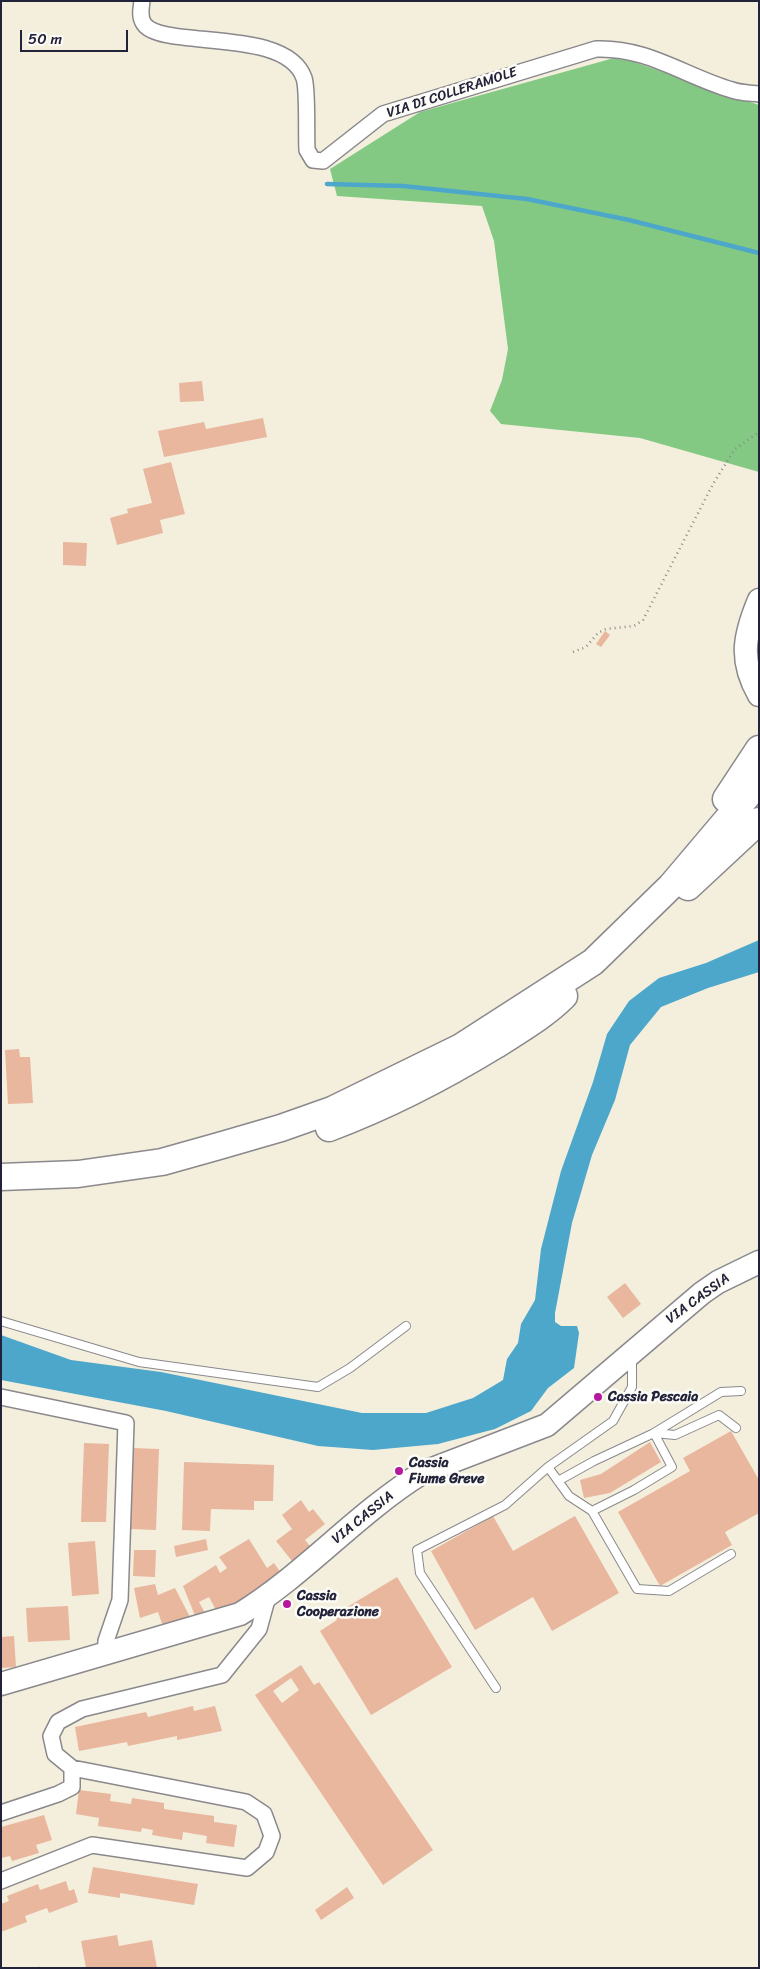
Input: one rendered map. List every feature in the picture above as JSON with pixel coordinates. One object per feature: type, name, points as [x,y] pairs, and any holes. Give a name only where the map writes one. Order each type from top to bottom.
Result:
[{"type":"highway","points":[[628,930],[703,832],[759,749]]},
{"type":"highway","points":[[1,1177],[78,1174],[162,1162],[281,1128],[324,1113],[461,1046],[594,962],[672,886],[759,782]]},
{"type":"highway","points":[[628,930],[696,882],[759,821]]},
{"type":"highway","points":[[1,1194],[74,1190],[138,1182],[202,1169],[290,1143],[344,1123],[394,1102],[444,1077],[530,1024],[560,1000],[584,976],[594,962]]},
{"type":"main road","points":[[759,600],[748,626],[744,651],[749,678],[759,695]]},
{"type":"main road","name":"VIA CASSIA","points":[[1,1684],[228,1619],[268,1596],[368,1512],[422,1473],[547,1425],[674,1315],[718,1282],[759,1262]]},
{"type":"street","name":"VIA DI COLLERAMOLE","points":[[142,1],[140,13],[144,24],[157,33],[236,42],[284,55],[295,63],[304,78],[307,150],[313,160],[323,160],[383,114],[596,49],[618,48],[646,56],[733,91],[759,94]]},
{"type":"street","points":[[1,1397],[126,1424],[120,1600],[108,1634],[105,1654]]},
{"type":"street","points":[[1,1881],[92,1845],[246,1868],[266,1852],[272,1836],[264,1814],[246,1802],[72,1768],[55,1754],[51,1736],[58,1722],[82,1709],[222,1675],[259,1630],[268,1596]]},
{"type":"street","points":[[1,1813],[58,1794],[72,1787],[72,1768]]},
{"type":"lane","points":[[1,1321],[139,1362],[318,1387],[350,1368],[406,1326]]},
{"type":"lane","points":[[496,1688],[420,1573],[417,1550],[505,1506],[548,1467],[613,1421],[632,1387],[632,1352]]},
{"type":"lane","points":[[558,1481],[594,1461],[654,1433],[721,1392],[741,1390]]},
{"type":"lane","points":[[654,1433],[675,1435],[719,1416],[736,1428]]},
{"type":"lane","points":[[592,1511],[634,1490],[672,1467],[654,1433]]},
{"type":"lane","points":[[548,1467],[569,1496],[592,1511],[637,1589],[669,1591],[731,1554]]},
{"type":"path","points":[[573,652],[586,647],[598,633],[606,629],[634,626],[643,620],[713,484],[735,449],[759,432]]},
{"type":"green space","points":[[614,58],[634,62],[759,105],[759,472],[640,438],[501,424],[490,411],[502,380],[508,349],[494,241],[482,206],[337,196],[330,169],[420,112]]},
{"type":"water","points":[[759,940],[759,972],[708,988],[661,1007],[630,1045],[615,1100],[592,1155],[572,1223],[555,1313],[555,1322],[561,1326],[577,1326],[579,1333],[574,1368],[548,1388],[531,1411],[495,1429],[438,1444],[373,1450],[318,1446],[166,1411],[1,1380],[1,1335],[71,1360],[161,1372],[362,1413],[426,1413],[473,1398],[503,1380],[507,1359],[518,1343],[521,1324],[535,1300],[541,1249],[561,1171],[593,1082],[607,1034],[629,1001],[659,978],[706,963]]},
{"type":"building","points":[[202,381],[204,401],[180,402],[179,383]]},
{"type":"building","points":[[263,418],[267,437],[164,457],[158,431],[204,422],[206,429]]},
{"type":"building","points":[[171,462],[185,514],[160,520],[163,533],[117,545],[110,518],[128,513],[127,509],[152,503],[143,469]]},
{"type":"building","points":[[63,542],[87,543],[86,566],[63,565]]},
{"type":"building","points":[[605,631],[610,635],[601,647],[596,644]]},
{"type":"building","points":[[19,1049],[20,1057],[30,1057],[33,1103],[8,1104],[5,1050]]},
{"type":"building","points":[[625,1283],[641,1304],[623,1318],[607,1297]]},
{"type":"building","points":[[731,1431],[759,1480],[759,1513],[725,1532],[732,1545],[660,1586],[618,1512],[690,1471],[683,1458]]},
{"type":"building","points":[[650,1442],[661,1462],[610,1493],[584,1498],[580,1480],[601,1474]]},
{"type":"building","points":[[84,1443],[109,1444],[106,1522],[81,1522]]},
{"type":"building","points":[[133,1448],[159,1449],[156,1530],[130,1529]]},
{"type":"building","points":[[184,1462],[274,1465],[273,1501],[254,1501],[254,1510],[211,1509],[210,1531],[182,1530]]},
{"type":"building","points":[[301,1500],[309,1512],[313,1509],[325,1524],[305,1540],[310,1546],[292,1561],[276,1541],[292,1529],[282,1515]]},
{"type":"building","points":[[493,1516],[513,1551],[575,1516],[619,1593],[552,1631],[533,1597],[475,1630],[431,1551]]},
{"type":"building","points":[[206,1539],[208,1550],[176,1557],[174,1546]]},
{"type":"building","points":[[249,1539],[267,1568],[274,1563],[281,1573],[254,1595],[217,1612],[209,1597],[199,1602],[205,1613],[196,1618],[183,1586],[216,1565],[220,1573],[227,1568],[219,1557]]},
{"type":"building","points":[[95,1541],[99,1594],[72,1596],[68,1543]]},
{"type":"building","points":[[134,1550],[156,1550],[155,1577],[133,1576]]},
{"type":"building","points":[[397,1577],[452,1667],[371,1715],[320,1631],[337,1620],[334,1615]]},
{"type":"building","points":[[155,1584],[158,1595],[175,1588],[191,1619],[164,1629],[158,1612],[140,1618],[134,1588]]},
{"type":"building","points":[[68,1606],[70,1640],[28,1642],[26,1608]]},
{"type":"building","points":[[14,1636],[16,1667],[1,1668],[1,1637]]},
{"type":"building","points":[[301,1665],[314,1685],[319,1682],[433,1850],[383,1885],[255,1695]],"holes":[[[291,1678],[299,1690],[282,1703],[273,1691]]]},
{"type":"building","points":[[193,1706],[194,1711],[215,1706],[222,1731],[177,1740],[177,1736],[128,1746],[127,1742],[79,1751],[75,1727],[146,1712],[148,1717]]},
{"type":"building","points":[[79,1790],[111,1794],[110,1801],[131,1804],[132,1798],[164,1803],[164,1809],[214,1816],[214,1822],[237,1825],[234,1847],[206,1843],[207,1836],[183,1832],[182,1840],[152,1835],[153,1830],[142,1828],[141,1832],[98,1826],[99,1818],[76,1814]]},
{"type":"building","points":[[44,1815],[52,1840],[36,1845],[39,1853],[12,1861],[10,1856],[1,1858],[1,1827]]},
{"type":"building","points":[[93,1867],[198,1884],[194,1905],[120,1893],[120,1898],[88,1893]]},
{"type":"building","points":[[66,1881],[69,1891],[74,1889],[78,1902],[49,1913],[47,1908],[25,1916],[27,1922],[1,1932],[1,1904],[9,1901],[7,1896],[38,1884],[40,1890]]},
{"type":"building","points":[[347,1887],[354,1898],[321,1920],[315,1910]]},
{"type":"building","points":[[117,1935],[119,1946],[152,1940],[157,1968],[86,1968],[81,1941]]},
{"type":"waterway","points":[[327,184],[403,186],[527,199],[629,220],[759,253]]},
{"type":"place","name":"Cassia Pescaia","points":[[598,1397]]},
{"type":"place","name":"Cassia Fiume Greve","points":[[399,1471]]},
{"type":"place","name":"Cassia Cooperazione","points":[[287,1604]]}]
